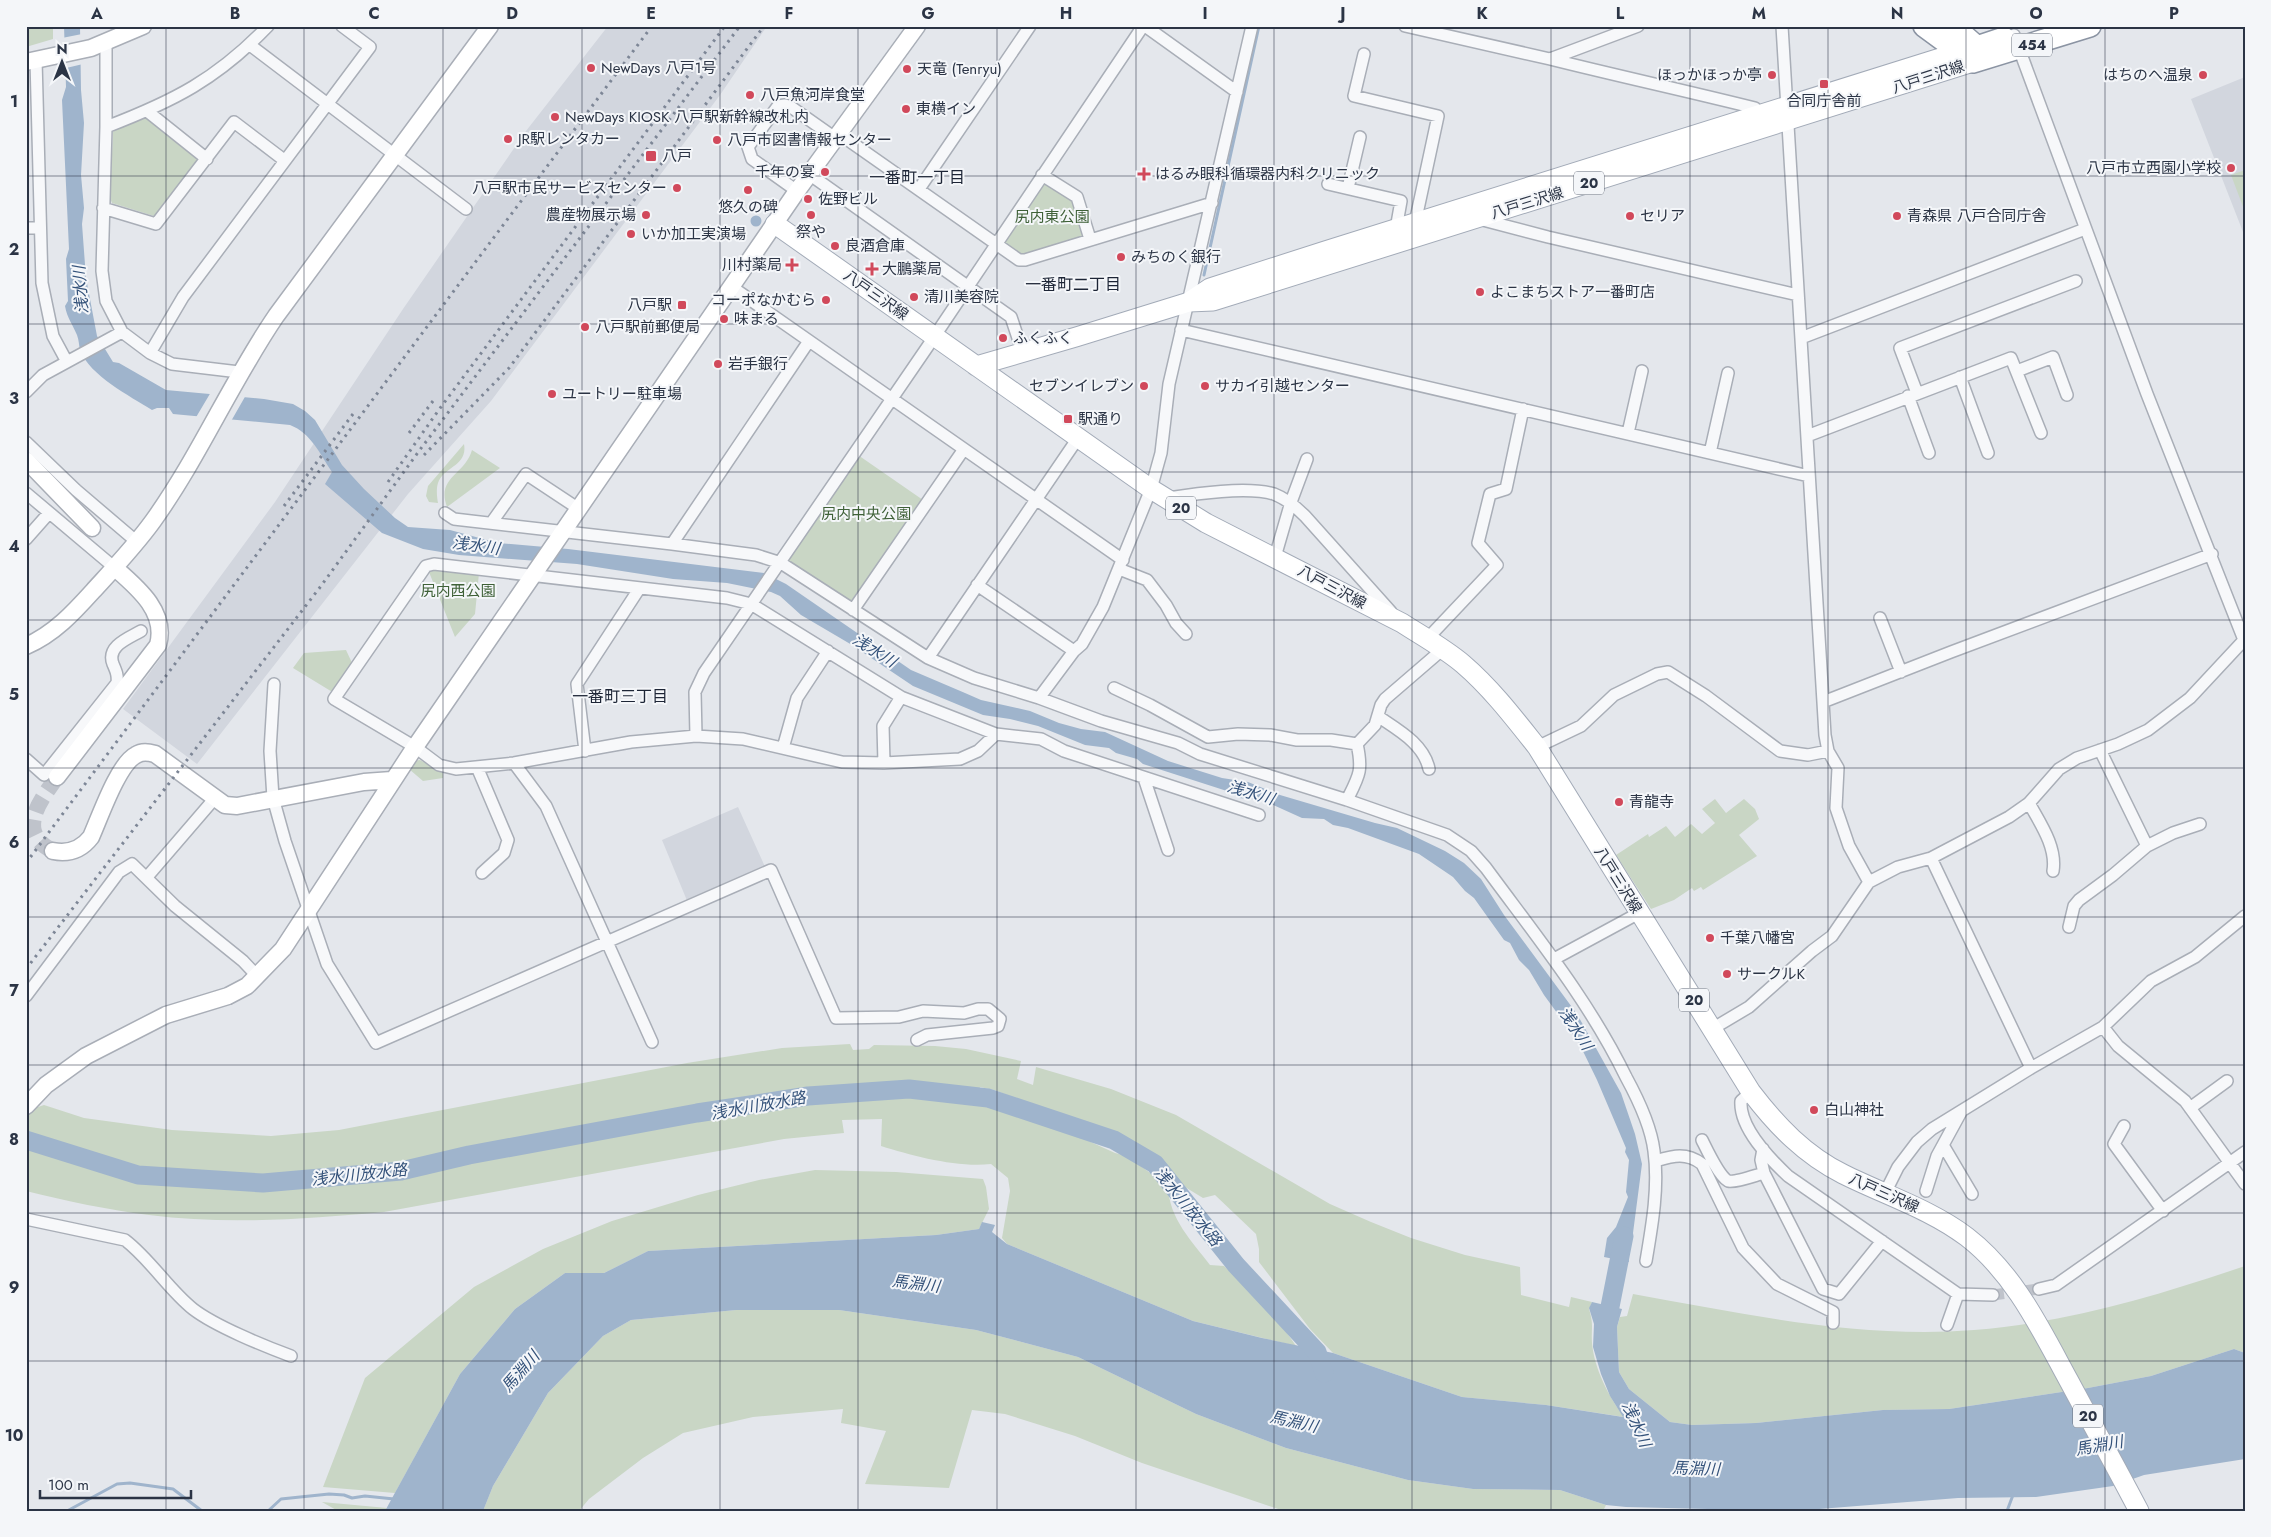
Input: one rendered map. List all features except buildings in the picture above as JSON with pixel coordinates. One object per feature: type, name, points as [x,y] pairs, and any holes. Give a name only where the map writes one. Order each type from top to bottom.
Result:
[{"type":"highway","points":[[1924,26],[1969,54]]},
{"type":"highway","points":[[1953,26],[1969,54]]},
{"type":"highway","name":"454","points":[[2017,42],[2041,26]]},
{"type":"highway","name":"454","points":[[1969,54],[2090,26]]},
{"type":"main road","name":"八戸三沢線","points":[[976,366],[1189,302],[1213,301],[1477,218],[1969,54]]},
{"type":"main road","name":"八戸三沢線","points":[[1189,302],[1210,288],[1414,223],[1760,115],[1787,114]]},
{"type":"main road","name":"八戸三沢線","points":[[775,224],[1159,493],[1206,523],[1402,623],[1463,664],[1500,701],[1537,747],[1751,1092],[1790,1138],[1815,1158],[1842,1174],[1949,1224],[1989,1256],[2005,1274],[2036,1322],[2139,1511]]},
{"type":"street","points":[[67,362],[53,336],[44,302],[40,228],[37,60],[98,45],[142,26]]},
{"type":"street","points":[[106,127],[147,111],[194,87],[227,66],[268,26]]},
{"type":"street","points":[[150,353],[183,297],[370,47],[342,26]]},
{"type":"street","points":[[26,646],[65,622],[137,542],[153,520],[240,372],[276,316],[490,26]]},
{"type":"street","points":[[29,1100],[65,1070],[86,1056],[166,1015],[228,996],[247,986],[282,949],[414,747],[797,191],[917,26]]},
{"type":"street","points":[[919,189],[1030,26]]},
{"type":"street","points":[[696,736],[695,692],[704,673],[1144,26],[1237,92]]},
{"type":"street","points":[[1038,698],[1074,651],[1082,644],[1103,607],[1121,564],[1159,493],[1161,453],[1169,384],[1252,26]]},
{"type":"street","points":[[1405,26],[1550,59],[1642,83],[1680,89],[1755,108],[1760,115]]},
{"type":"street","points":[[1550,59],[1638,26]]},
{"type":"street","points":[[1782,26],[1823,702],[1828,751],[1838,768],[1836,808],[1849,846],[1868,882]]},
{"type":"street","points":[[1712,1029],[1749,1007],[1812,951],[1832,936],[1868,882],[1898,867],[1931,858],[2009,817],[2029,803],[2059,769],[2077,758],[2148,730],[2190,698],[2244,640],[2212,554],[2147,394],[2017,42]]},
{"type":"street","points":[[98,45],[106,127],[102,271],[106,301],[122,332],[150,353],[172,364],[240,372]]},
{"type":"street","points":[[250,45],[466,209]]},
{"type":"street","points":[[1364,54],[1354,96],[1438,116],[1414,223]]},
{"type":"street","points":[[797,191],[752,159],[748,147],[778,106],[785,105],[791,107],[837,135],[919,189],[1019,260],[1025,260],[1212,203]]},
{"type":"street","points":[[147,111],[207,159]]},
{"type":"street","points":[[103,208],[156,224],[234,122],[284,160]]},
{"type":"street","points":[[1348,188],[1360,137]]},
{"type":"street","points":[[810,174],[1011,316],[1024,353]]},
{"type":"street","points":[[1042,175],[1077,197],[1090,239]]},
{"type":"street","points":[[1328,184],[1401,201],[1396,229]]},
{"type":"street","points":[[1477,218],[1548,237],[1798,295]]},
{"type":"street","points":[[26,228],[40,228]]},
{"type":"street","points":[[1801,338],[2085,229]]},
{"type":"street","points":[[1930,453],[1900,348],[2076,281]]},
{"type":"street","points":[[732,287],[964,449],[1121,564],[1147,580],[1166,605],[1176,623],[1186,634]]},
{"type":"street","points":[[1181,330],[1809,476]]},
{"type":"street","points":[[26,392],[43,375],[122,332]]},
{"type":"street","points":[[672,544],[809,341]]},
{"type":"street","points":[[2017,371],[2053,357],[2067,395]]},
{"type":"street","points":[[1807,436],[1912,394],[2012,358],[2041,433]]},
{"type":"street","points":[[1628,433],[1642,371]]},
{"type":"street","points":[[1710,453],[1728,373]]},
{"type":"street","points":[[1960,377],[1988,454]]},
{"type":"street","points":[[1358,744],[1375,726],[1381,705],[1385,699],[1435,644],[1497,566],[1478,542],[1490,494],[1506,489],[1523,409]]},
{"type":"street","points":[[928,658],[1034,499],[1078,438]]},
{"type":"street","points":[[26,442],[76,490],[137,542]]},
{"type":"street","points":[[853,610],[964,449]]},
{"type":"street","points":[[1275,557],[1291,502],[1307,459]]},
{"type":"street","points":[[26,460],[92,528]]},
{"type":"street","points":[[492,522],[526,474],[579,509]]},
{"type":"street","points":[[1159,493],[1191,494],[1251,491],[1273,494],[1291,502],[1402,623]]},
{"type":"street","points":[[26,493],[141,592],[159,619],[161,633],[158,645],[57,777]]},
{"type":"street","points":[[26,539],[49,513]]},
{"type":"street","points":[[445,513],[454,519],[492,522],[563,533],[756,555],[780,563],[928,658],[974,678],[1038,698],[1101,721],[1178,743],[1200,754],[1347,800],[1447,835],[1471,851],[1486,868],[1554,959],[1585,1003],[1612,1047],[1635,1095],[1652,1137],[1655,1161],[1653,1202],[1646,1261]]},
{"type":"street","points":[[1823,702],[2212,554]]},
{"type":"street","points":[[996,734],[978,751],[960,760],[884,763],[842,762],[743,739],[696,736],[631,742],[514,763],[456,769],[440,765],[414,747],[334,699],[426,566],[434,564],[535,573],[639,589],[753,602],[901,697],[996,734],[1041,739],[1064,751],[1259,815]]},
{"type":"street","points":[[977,585],[1074,651]]},
{"type":"street","points":[[585,751],[577,684],[639,589]]},
{"type":"street","points":[[1880,618],[1900,672]]},
{"type":"street","points":[[26,759],[44,775],[117,683],[117,673],[111,657],[116,646],[141,631]]},
{"type":"street","points":[[783,748],[797,698],[828,651]]},
{"type":"street","points":[[1537,747],[1581,726],[1614,695],[1657,674],[1668,672],[1706,696],[1780,751],[1808,755],[1828,751]]},
{"type":"street","points":[[274,684],[270,751],[273,798],[308,911],[327,964],[376,1043],[607,940],[771,870],[836,1018],[899,1017],[923,1011],[964,1013],[978,1009],[988,1009],[1000,1019],[998,1026],[993,1028],[928,1035],[917,1040]]},
{"type":"street","points":[[1114,688],[1150,705],[1208,737],[1238,734],[1270,734],[1297,740],[1331,740],[1358,744]]},
{"type":"street","points":[[884,763],[884,726],[901,697]]},
{"type":"street","points":[[1379,717],[1409,737],[1424,754],[1429,768]]},
{"type":"street","points":[[1347,800],[1360,774],[1358,744]]},
{"type":"street","points":[[2100,750],[2147,846]]},
{"type":"street","points":[[52,851],[68,852],[85,844],[91,837],[123,766],[136,754],[145,752],[155,754],[225,805],[237,806],[364,782],[392,780]]},
{"type":"street","points":[[514,763],[546,806],[652,1042]]},
{"type":"street","points":[[477,767],[508,840],[504,853],[482,873]]},
{"type":"street","points":[[1144,778],[1168,850]]},
{"type":"street","points":[[147,877],[215,798]]},
{"type":"street","points":[[2029,803],[2050,842],[2054,862],[2053,871]]},
{"type":"street","points":[[2069,927],[2074,906],[2079,900],[2113,876],[2147,846],[2173,833],[2200,824]]},
{"type":"street","points":[[1931,858],[2031,1068]]},
{"type":"street","points":[[26,996],[119,872],[132,864],[174,906],[243,961],[258,976]]},
{"type":"street","points":[[1554,959],[1639,913]]},
{"type":"street","points":[[1885,1193],[1898,1166],[1917,1142],[1932,1129],[2031,1068],[2103,1027],[2151,981],[2195,957],[2245,916]]},
{"type":"street","points":[[2103,1027],[2118,1046],[2185,1101],[2245,1184]]},
{"type":"street","points":[[2190,1108],[2228,1082]]},
{"type":"street","points":[[1751,1092],[1741,1102],[1742,1115],[1763,1150],[1788,1176],[1958,1294],[1993,1295]]},
{"type":"street","points":[[1926,1191],[1943,1145],[1962,1111]]},
{"type":"street","points":[[2124,1126],[2114,1144],[2163,1211]]},
{"type":"street","points":[[1702,1140],[1721,1174],[1728,1180],[1734,1181],[1764,1173]]},
{"type":"street","points":[[1943,1145],[1972,1194]]},
{"type":"street","points":[[1763,1150],[1761,1160],[1764,1173],[1822,1289],[1839,1294],[1882,1241]]},
{"type":"street","points":[[2039,1289],[2056,1285],[2245,1152]]},
{"type":"street","points":[[1655,1161],[1675,1155],[1694,1158],[1702,1164],[1744,1248],[1777,1284],[1833,1312],[1833,1323]]},
{"type":"street","points":[[26,1219],[124,1240],[137,1250],[193,1309],[291,1356]]},
{"type":"street","points":[[1947,1325],[1958,1294]]},
{"type":"shaded area","points":[[608,26],[767,26],[720,95],[491,401],[408,494],[197,764],[123,709],[275,502],[403,309],[526,131]]},
{"type":"shaded area","name":"八戸市立西園小学校","points":[[2245,77],[2245,237],[2191,99]]},
{"type":"shaded area","points":[[738,807],[766,869],[688,903],[662,840]]},
{"type":"green space","points":[[26,26],[53,26],[53,39],[26,47]]},
{"type":"green space","points":[[144,119],[150,119],[198,156],[199,162],[154,216],[112,203],[110,198],[113,132],[117,128]]},
{"type":"green space","points":[[2245,170],[2245,212],[2231,175]]},
{"type":"green space","name":"尻内東公園","points":[[1044,182],[1075,199],[1085,233],[1083,237],[1022,254],[1005,243],[1004,239]]},
{"type":"green space","points":[[464,444],[464,451],[459,462],[441,477],[438,483],[438,503],[429,502],[426,496],[428,486]]},
{"type":"green space","points":[[472,450],[500,468],[447,507],[445,489],[448,482],[464,465]]},
{"type":"green space","name":"尻内中央公園","points":[[858,455],[923,500],[852,605],[787,561]]},
{"type":"green space","name":"尻内西公園","points":[[432,568],[479,573],[475,614],[455,637],[429,572]]},
{"type":"green space","points":[[346,650],[353,665],[334,693],[293,668],[304,653]]},
{"type":"green space","points":[[420,760],[443,773],[443,778],[423,781],[409,769],[413,761]]},
{"type":"green space","points":[[1715,799],[1726,813],[1744,799],[1755,809],[1759,819],[1739,835],[1757,856],[1703,890],[1701,887],[1694,891],[1692,888],[1674,900],[1651,909],[1616,855],[1648,834],[1649,837],[1666,826],[1675,837],[1691,824],[1702,834],[1715,823],[1702,809]]},
{"type":"green space","points":[[850,1044],[853,1050],[869,1049],[874,1045],[935,1046],[966,1049],[1021,1061],[1017,1079],[1033,1085],[1036,1067],[1111,1089],[1176,1115],[1330,1204],[1371,1222],[1411,1238],[1465,1255],[1520,1267],[1521,1295],[1569,1307],[1571,1297],[1592,1302],[1589,1309],[1592,1323],[1593,1353],[1608,1391],[1624,1417],[1546,1405],[1462,1397],[1333,1353],[1310,1329],[1259,1262],[1256,1234],[1215,1195],[1203,1198],[1180,1184],[1153,1155],[1117,1136],[994,1090],[980,1087],[976,1101],[1060,1128],[1115,1153],[1127,1156],[1168,1186],[1172,1209],[1177,1219],[1210,1265],[1224,1266],[1234,1275],[1272,1314],[1296,1346],[1193,1321],[1007,1244],[1002,1238],[1010,1191],[1008,1178],[991,1164],[950,1163],[881,1146],[882,1119],[842,1120],[844,1133],[784,1139],[384,1212],[355,1215],[267,1220],[178,1218],[103,1208],[26,1191],[26,1103],[38,1107],[44,1105],[84,1118],[172,1130],[271,1136],[339,1130],[687,1063],[782,1048]]},
{"type":"green space","points":[[815,1170],[896,1172],[983,1179],[989,1209],[979,1229],[936,1235],[648,1251],[604,1273],[565,1273],[515,1309],[460,1374],[395,1493],[323,1487],[365,1378],[474,1287],[543,1249],[612,1221],[698,1195],[759,1180]]},
{"type":"green space","points":[[2245,1266],[2245,1353],[2234,1349],[2151,1376],[2088,1388],[1949,1409],[1883,1410],[1756,1423],[1692,1425],[1670,1422],[1629,1389],[1619,1372],[1617,1327],[1620,1317],[1627,1316],[1633,1294],[1802,1323],[1888,1331],[1931,1332],[2009,1326],[2077,1315],[2145,1298]]},
{"type":"green space","points":[[736,1310],[839,1310],[976,1330],[1078,1357],[1196,1414],[1286,1448],[1408,1480],[1473,1489],[1560,1490],[1606,1505],[1603,1511],[1284,1511],[1142,1463],[1075,1436],[1005,1414],[972,1410],[949,1488],[865,1484],[886,1431],[841,1423],[843,1409],[753,1417],[683,1433],[643,1458],[589,1499],[579,1511],[483,1511],[493,1486],[548,1393],[603,1336],[631,1320]]},
{"type":"green space","points":[[322,1502],[387,1508],[385,1511],[338,1511]]},
{"type":"water","points":[[64,26],[80,26],[81,90],[84,123],[81,175],[84,208],[82,224],[86,278],[97,336],[113,362],[119,363],[166,390],[264,399],[293,404],[315,420],[342,465],[364,489],[395,518],[408,527],[450,530],[498,543],[568,549],[764,573],[786,584],[911,670],[981,700],[1030,711],[1059,723],[1081,729],[1105,732],[1168,761],[1222,778],[1248,782],[1280,795],[1397,828],[1445,851],[1464,863],[1481,879],[1504,915],[1577,1014],[1621,1093],[1635,1134],[1642,1164],[1633,1233],[1628,1248],[1629,1262],[1604,1257],[1607,1238],[1616,1227],[1628,1197],[1626,1192],[1629,1160],[1625,1152],[1626,1148],[1597,1080],[1579,1043],[1544,995],[1529,970],[1519,960],[1510,943],[1504,940],[1474,898],[1453,877],[1419,854],[1348,828],[1333,825],[1324,819],[1302,818],[1262,800],[1239,798],[1230,792],[1143,764],[1137,759],[1116,753],[1109,748],[1085,745],[1038,726],[983,715],[913,686],[852,645],[801,615],[780,596],[771,592],[727,583],[673,579],[577,564],[459,555],[423,549],[382,533],[325,484],[332,472],[304,433],[290,425],[173,414],[169,408],[152,410],[101,377],[85,359],[80,350],[78,337],[65,306],[68,301],[66,259],[69,249],[62,100],[66,87]]},
{"type":"water","points":[[756,215],[762,221],[756,227],[750,221]]},
{"type":"water","name":"馬淵川","points":[[982,1222],[995,1225],[992,1232],[1007,1244],[1193,1321],[1333,1353],[1462,1397],[1546,1405],[1623,1417],[1610,1396],[1601,1374],[1593,1347],[1594,1324],[1589,1308],[1592,1302],[1622,1309],[1617,1327],[1619,1372],[1629,1389],[1670,1422],[1692,1425],[1756,1423],[1883,1410],[1949,1409],[2088,1388],[2151,1376],[2234,1349],[2245,1353],[2245,1459],[2144,1475],[2113,1486],[2036,1497],[1958,1498],[1794,1511],[1626,1507],[1606,1505],[1560,1490],[1473,1489],[1408,1480],[1286,1448],[1196,1414],[1078,1357],[976,1330],[839,1310],[736,1310],[631,1320],[603,1336],[548,1393],[493,1486],[483,1511],[385,1511],[460,1374],[515,1309],[565,1273],[604,1273],[648,1251],[936,1235],[979,1229]]},
{"type":"pier","points":[[82,34],[83,64],[62,69],[62,38]]},
{"type":"pier","points":[[211,392],[246,395],[230,423],[195,419]]},
{"type":"waterway","points":[[1204,275],[1259,26]]},
{"type":"waterway","name":"浅水川放水路","points":[[26,1140],[138,1175],[263,1183],[401,1171],[469,1155],[697,1113],[808,1096],[909,1089],[988,1098],[1114,1140],[1155,1164],[1236,1265],[1317,1352],[1324,1373]]},
{"type":"waterway","name":"浅水川","points":[[1605,1332],[1624,1236]]},
{"type":"waterway","points":[[67,1511],[117,1484],[130,1483],[173,1489],[202,1511]]},
{"type":"waterway","points":[[268,1511],[281,1499],[329,1494],[344,1495],[352,1498],[365,1496],[394,1499]]},
{"type":"waterway","points":[[2007,1511],[2013,1495]]},
{"type":"tunnel","points":[[53,851],[35,835],[33,826],[38,806],[57,777]]},
{"type":"tunnel","points":[[1993,1295],[2039,1289]]},
{"type":"railway","points":[[26,863],[652,26]]},
{"type":"railway","points":[[388,482],[438,411],[725,26]]},
{"type":"railway","points":[[26,969],[321,586],[419,451],[740,26]]},
{"type":"railway","points":[[424,455],[509,368],[764,26]]},
{"type":"railway","points":[[409,433],[433,401]]},
{"type":"railway","points":[[284,506],[356,410]]},
{"type":"place","name":"NewDays 八戸1号","points":[[591,68]]},
{"type":"place","name":"天竜 (Tenryu)","points":[[907,69]]},
{"type":"place","name":"ほっかほっか亭","points":[[1772,75]]},
{"type":"place","name":"はちのへ温泉","points":[[2203,75]]},
{"type":"place","name":"合同庁舎前","points":[[1824,84]]},
{"type":"place","name":"八戸魚河岸食堂","points":[[750,95]]},
{"type":"place","name":"東横イン","points":[[906,109]]},
{"type":"place","name":"NewDays KIOSK 八戸駅新幹線改札内","points":[[555,117]]},
{"type":"place","name":"JR駅レンタカー","points":[[508,139]]},
{"type":"place","name":"八戸市図書情報センター","points":[[717,140]]},
{"type":"place","name":"八戸","points":[[651,156]]},
{"type":"place","name":"八戸市立西園小学校","points":[[2231,168]]},
{"type":"place","name":"千年の宴","points":[[825,172]]},
{"type":"place","name":"はるみ眼科循環器内科クリニック","points":[[1144,174]]},
{"type":"place","name":"八戸駅市民サービスセンター","points":[[677,188]]},
{"type":"place","name":"悠久の碑","points":[[748,190]]},
{"type":"place","name":"佐野ビル","points":[[808,199]]},
{"type":"place","name":"農産物展示場","points":[[646,215]]},
{"type":"place","name":"祭や","points":[[811,215]]},
{"type":"place","name":"セリア","points":[[1630,216]]},
{"type":"place","name":"青森県 八戸合同庁舎","points":[[1897,216]]},
{"type":"place","name":"いか加工実演場","points":[[631,234]]},
{"type":"place","name":"良酒倉庫","points":[[835,246]]},
{"type":"place","name":"みちのく銀行","points":[[1121,257]]},
{"type":"place","name":"川村薬局","points":[[792,265]]},
{"type":"place","name":"大鵬薬局","points":[[872,269]]},
{"type":"place","name":"よこまちストア一番町店","points":[[1480,292]]},
{"type":"place","name":"清川美容院","points":[[914,297]]},
{"type":"place","name":"コーポなかむら","points":[[826,300]]},
{"type":"place","name":"八戸駅","points":[[682,305]]},
{"type":"place","name":"味まる","points":[[724,319]]},
{"type":"place","name":"八戸駅前郵便局","points":[[585,327]]},
{"type":"place","name":"ふくふく","points":[[1003,338]]},
{"type":"place","name":"岩手銀行","points":[[718,364]]},
{"type":"place","name":"セブンイレブン","points":[[1144,386]]},
{"type":"place","name":"サカイ引越センター","points":[[1205,386]]},
{"type":"place","name":"ユートリー駐車場","points":[[552,394]]},
{"type":"place","name":"駅通り","points":[[1068,419]]},
{"type":"place","name":"青龍寺","points":[[1619,802]]},
{"type":"place","name":"千葉八幡宮","points":[[1710,938]]},
{"type":"place","name":"サークルK","points":[[1727,974]]},
{"type":"place","name":"白山神社","points":[[1814,1110]]},
{"type":"district","name":"一番町一丁目","points":[[917,177]]},
{"type":"district","name":"一番町二丁目","points":[[1073,284]]},
{"type":"district","name":"一番町三丁目","points":[[620,696]]}]
